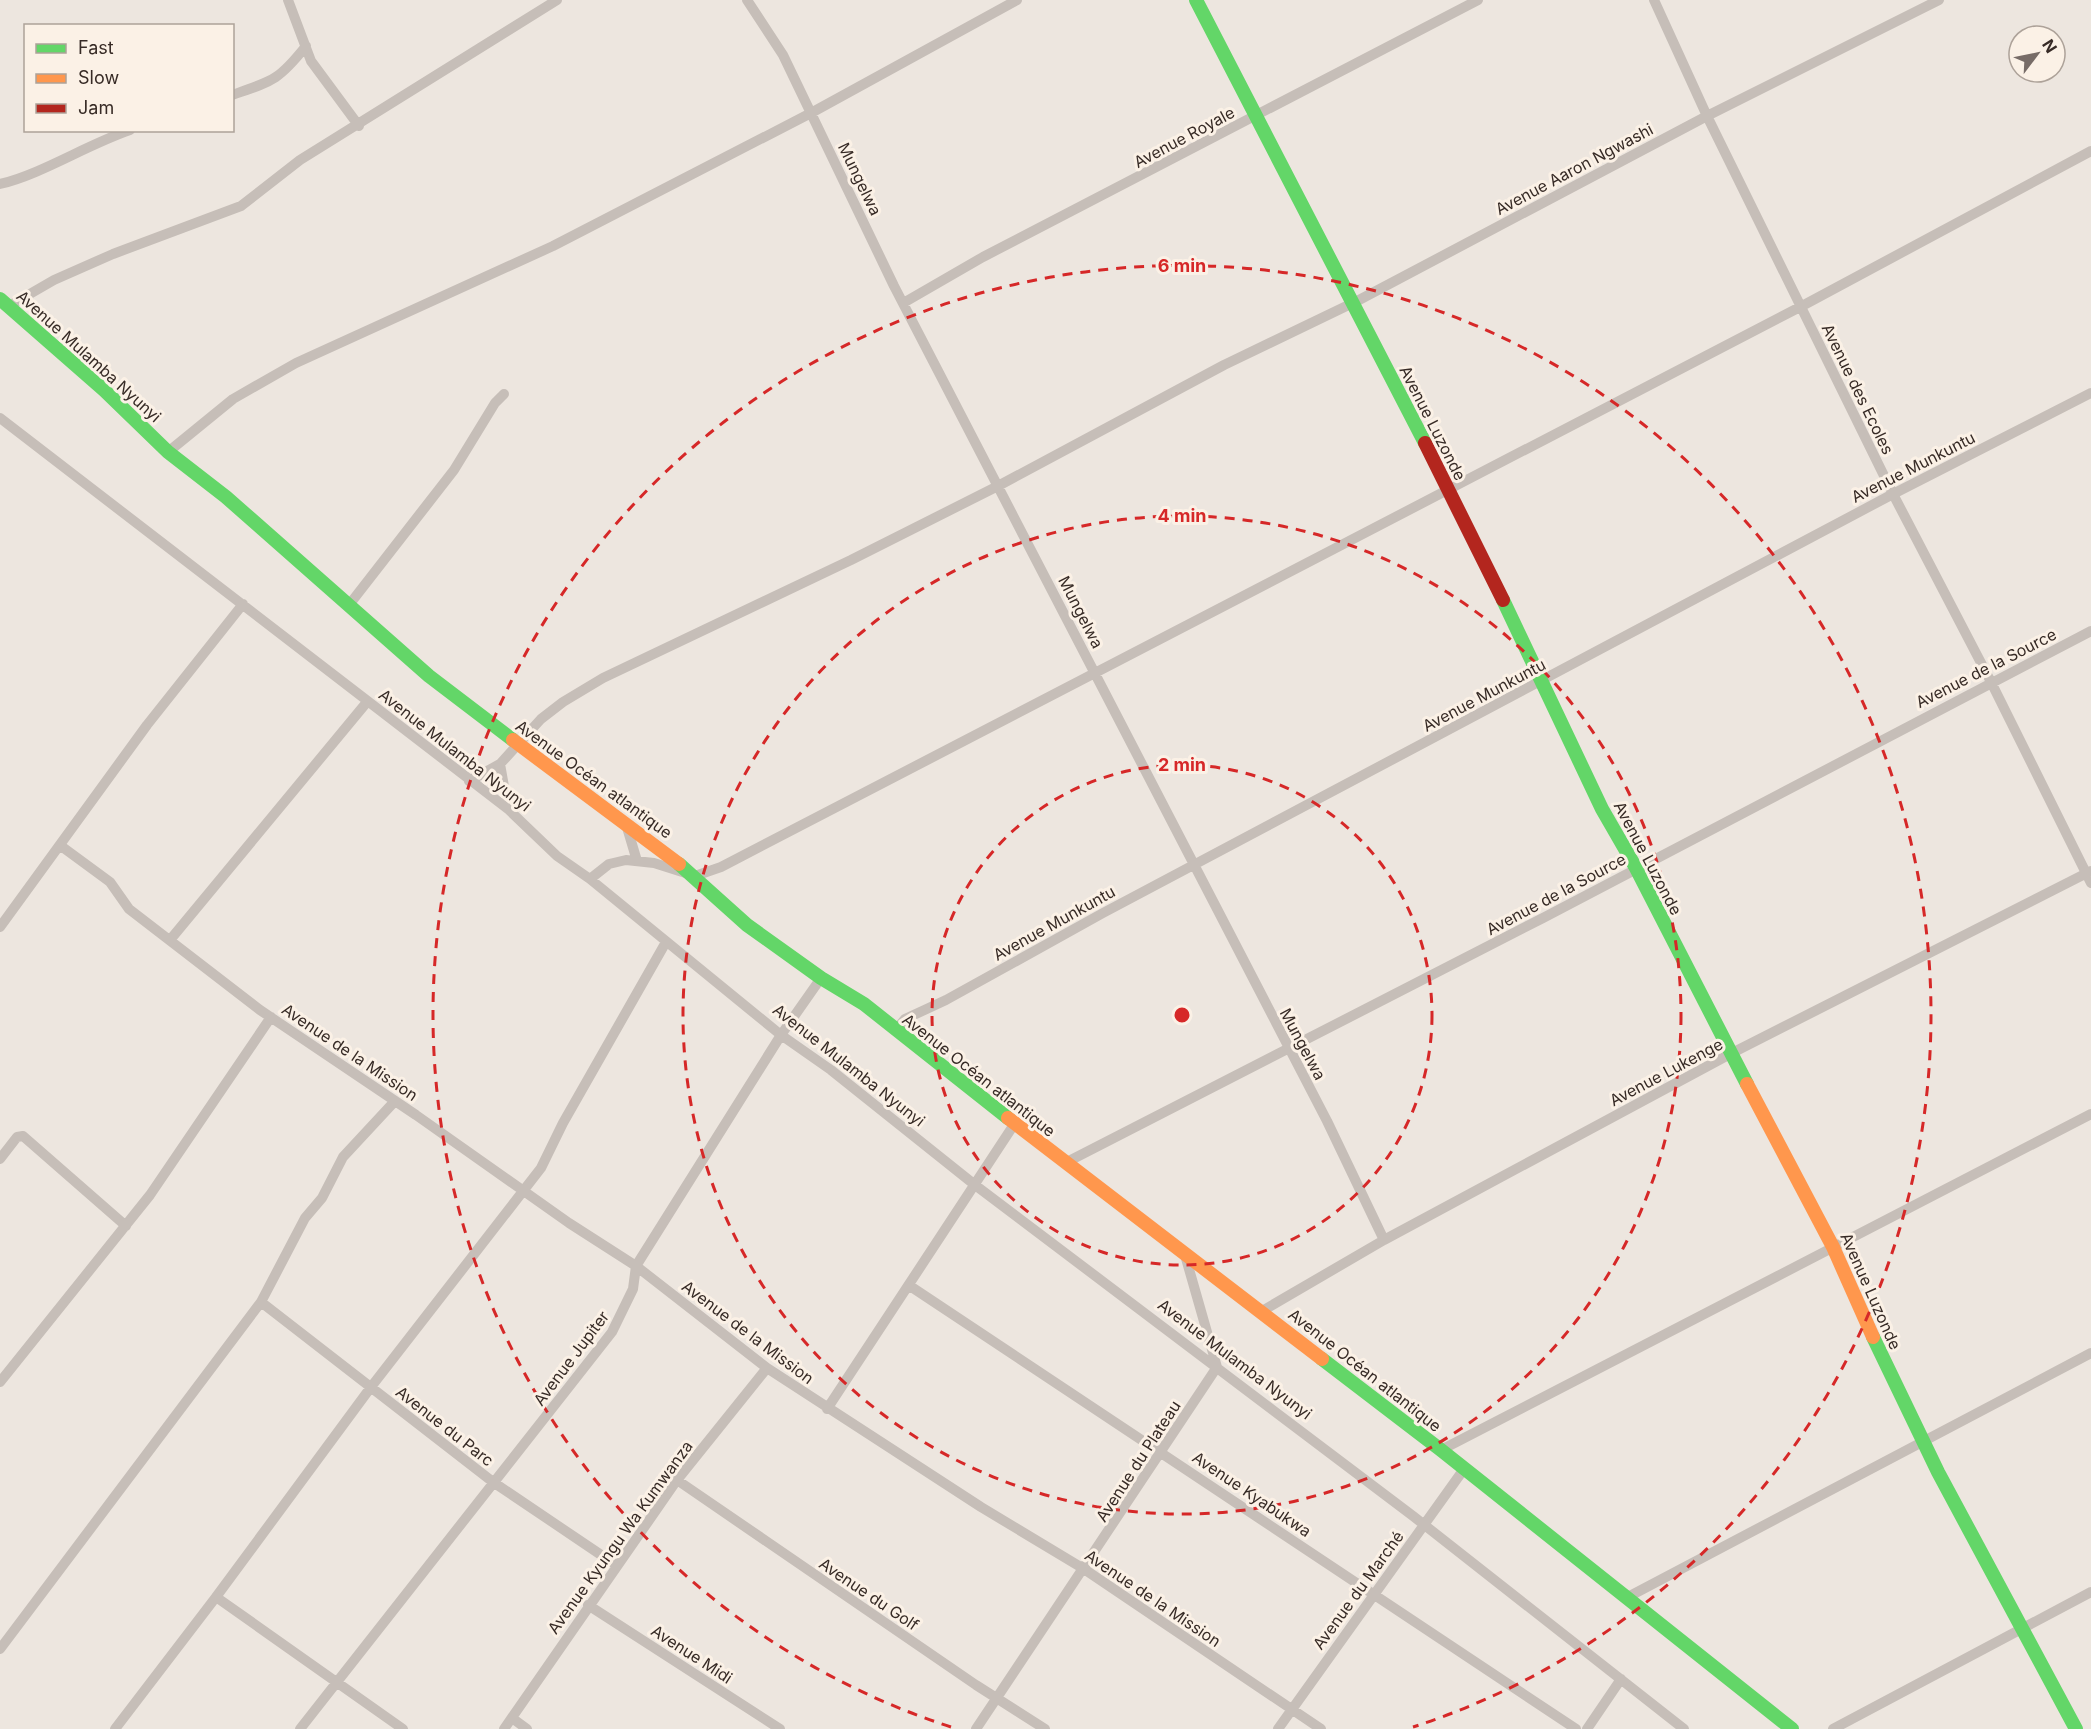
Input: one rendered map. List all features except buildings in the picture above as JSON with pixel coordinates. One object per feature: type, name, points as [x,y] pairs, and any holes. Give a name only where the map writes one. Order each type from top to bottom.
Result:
[{"type":"street","points":[[288,0],[311,61],[359,126]]},
{"type":"street","points":[[4,302],[113,254],[241,206],[300,160],[359,126],[557,0]]},
{"type":"street","name":"Mungelwa","points":[[747,0],[783,55],[894,286],[905,302],[1289,1047],[1384,1240]]},
{"type":"street","points":[[168,452],[233,399],[296,363],[553,246],[811,113],[1017,0]]},
{"type":"street","name":"Avenue Luzonde","points":[[1196,0],[1448,488],[1602,809],[1636,868],[1833,1247],[1886,1365],[1924,1442],[1996,1583],[2076,1729]]},
{"type":"street","name":"Avenue Royale","points":[[905,302],[983,256],[1478,0]]},
{"type":"street","name":"Avenue des Ecoles","points":[[1654,0],[1707,116],[1893,495],[2089,876]]},
{"type":"street","name":"Avenue Aaron Ngwashi","points":[[500,764],[517,744],[563,702],[603,678],[851,560],[998,486],[1224,365],[1353,303],[1707,116],[1939,0]]},
{"type":"street","points":[[234,94],[267,84],[285,73],[306,46]]},
{"type":"street","points":[[0,184],[15,181],[94,143],[124,132]]},
{"type":"street","points":[[590,879],[609,864],[637,861],[695,876],[708,873],[1096,674],[1448,488],[1802,306],[2091,151]]},
{"type":"street","name":"Avenue Mulamba Nyunyi","points":[[4,302],[155,438]]},
{"type":"street","name":"Avenue Munkuntu","points":[[896,1030],[905,1019],[946,1000],[1194,865],[1893,495],[2091,393]]},
{"type":"street","points":[[349,605],[454,470],[495,403],[504,394]]},
{"type":"street","name":"Avenue Mulamba Nyunyi","points":[[0,418],[508,809],[557,856],[590,879],[666,942],[705,970],[781,1035],[831,1070],[975,1185],[1424,1524],[1684,1729]]},
{"type":"street","name":"Avenue Océan atlantique","points":[[155,438],[168,452],[226,497],[429,676],[695,876],[747,925],[821,978],[864,1004],[1065,1163],[1262,1311],[1792,1729]]},
{"type":"street","points":[[0,927],[147,726],[243,604]]},
{"type":"street","name":"Avenue de la Source","points":[[1065,1163],[1523,929],[2091,631]]},
{"type":"street","points":[[170,940],[367,702]]},
{"type":"street","points":[[469,781],[500,764],[508,809]]},
{"type":"street","points":[[626,824],[637,861]]},
{"type":"street","name":"Avenue de la Mission","points":[[61,846],[110,882],[129,909],[271,1017],[636,1266],[767,1368],[827,1409],[1084,1569],[1321,1729]]},
{"type":"street","name":"Avenue Lukenge","points":[[1262,1311],[1384,1240],[1732,1053],[2089,876]]},
{"type":"street","points":[[115,1729],[371,1387],[541,1168],[563,1123],[666,942]]},
{"type":"street","name":"Avenue Jupiter","points":[[300,1729],[612,1332],[625,1310],[633,1289],[636,1266],[781,1035],[821,978]]},
{"type":"street","points":[[0,1382],[150,1195],[271,1017]]},
{"type":"street","points":[[0,1649],[261,1302],[305,1218],[322,1198],[344,1157],[395,1101]]},
{"type":"street","points":[[1441,1450],[2091,1114]]},
{"type":"street","points":[[827,1409],[1015,1123]]},
{"type":"street","points":[[0,1159],[17,1137],[23,1136],[126,1226]]},
{"type":"street","points":[[1185,1252],[1217,1367]]},
{"type":"street","name":"Avenue Kyabukwa","points":[[910,1286],[1125,1430],[1163,1452],[1576,1729]]},
{"type":"street","name":"Avenue du Parc","points":[[261,1302],[493,1482],[616,1565]]},
{"type":"street","points":[[1626,1598],[2091,1353]]},
{"type":"street","name":"Avenue du Plateau","points":[[976,1729],[1163,1452],[1217,1367]]},
{"type":"street","name":"Avenue Kyungu Wa Kumwanza","points":[[504,1729],[677,1480],[767,1368]]},
{"type":"street","name":"Avenue du Marché","points":[[1278,1729],[1372,1594],[1464,1469]]},
{"type":"street","name":"Avenue du Golf","points":[[677,1480],[1045,1729]]},
{"type":"street","points":[[1833,1729],[2091,1592]]},
{"type":"street","points":[[216,1597],[403,1729]]},
{"type":"street","name":"Avenue Midi","points":[[588,1605],[780,1729]]},
{"type":"street","points":[[1587,1729],[1621,1680]]},
{"type":"street","points":[[512,1718],[527,1729]]},
{"type":"traffic: fast","points":[[1196,0],[1425,443]]},
{"type":"traffic: fast","points":[[0,299],[104,390],[168,452],[226,497],[429,676],[513,740]]},
{"type":"traffic: fast","points":[[1503,600],[1602,809],[1636,868],[1747,1084]]},
{"type":"traffic: fast","points":[[679,864],[747,925],[821,978],[864,1004],[1008,1118]]},
{"type":"traffic: fast","points":[[1873,1337],[1938,1472],[2076,1729]]},
{"type":"traffic: fast","points":[[1322,1359],[1441,1450],[1792,1729]]},
{"type":"traffic: slow","points":[[513,740],[679,864]]},
{"type":"traffic: slow","points":[[1747,1084],[1833,1247],[1873,1337]]},
{"type":"traffic: slow","points":[[1008,1118],[1322,1359]]},
{"type":"traffic: jam","points":[[1425,443],[1503,600]]}]
